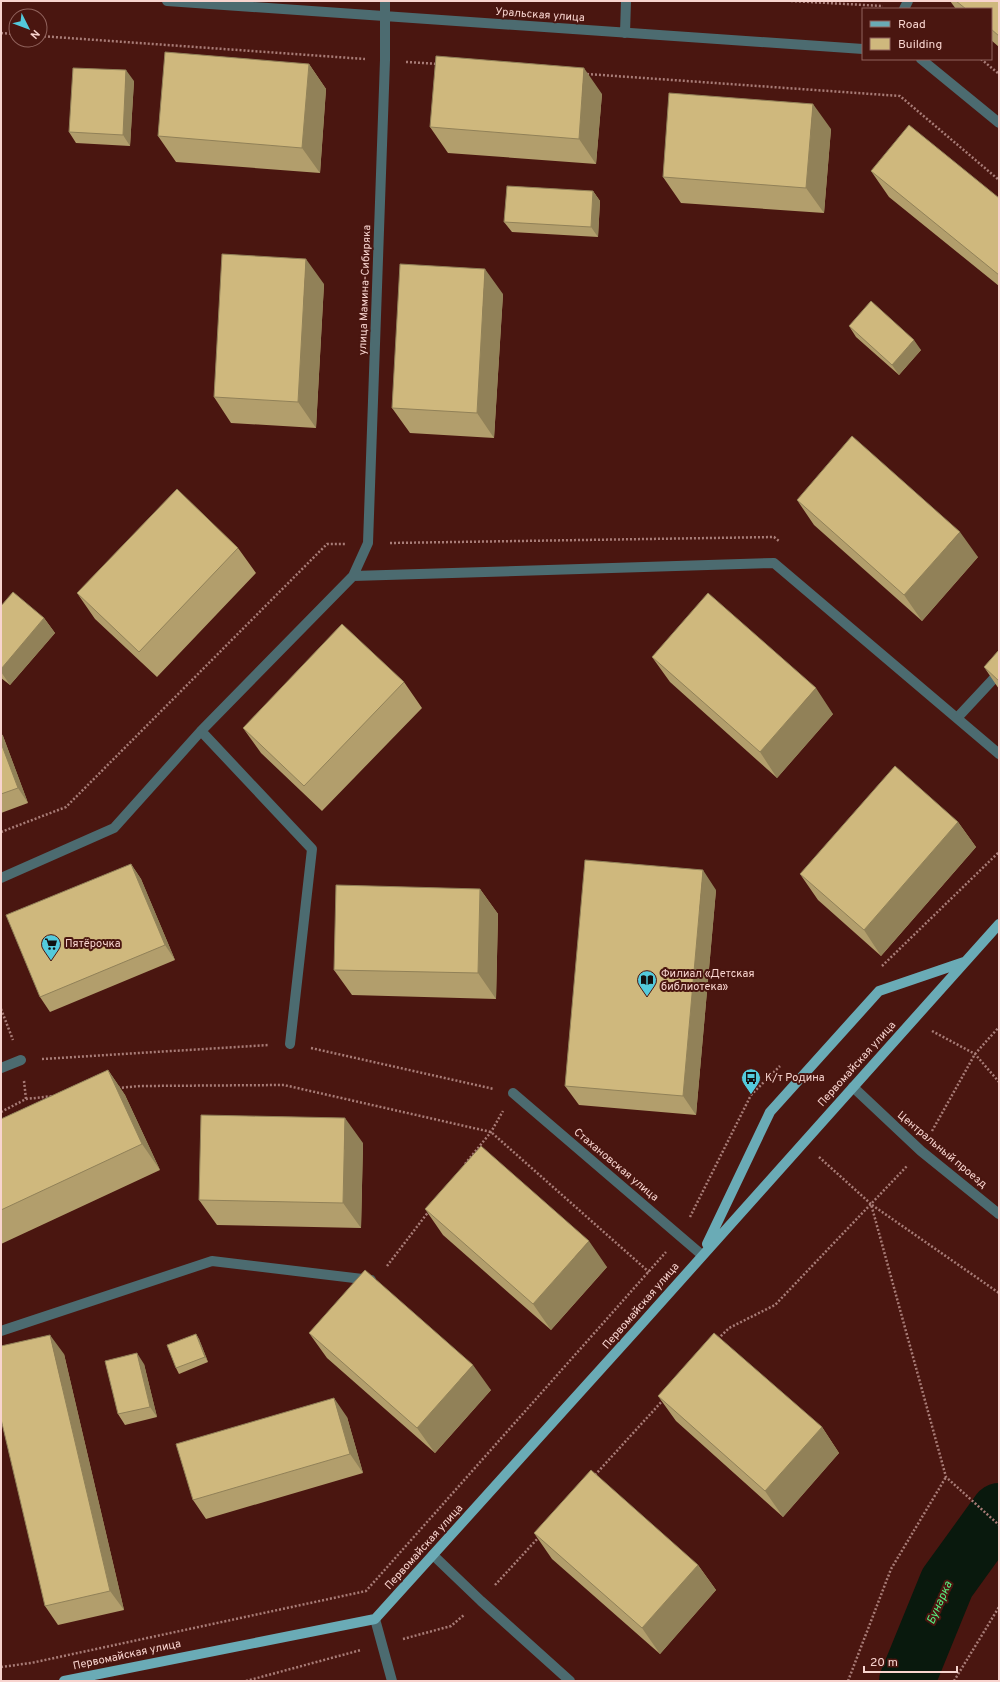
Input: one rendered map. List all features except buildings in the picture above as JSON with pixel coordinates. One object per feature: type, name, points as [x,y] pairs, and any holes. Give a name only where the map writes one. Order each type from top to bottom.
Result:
[{"type":"main road","name":"Первомайская улица","points":[[64,1681],[375,1619],[999,924]]},
{"type":"main road","name":"Первомайская улица","points":[[702,1254],[770,1112],[879,991],[966,961]]},
{"type":"street","name":"Уральская улица","points":[[167,1],[862,49]]},
{"type":"street","name":"улица Мамина-Сибиряка","points":[[1,878],[114,828],[201,731],[353,576],[368,544],[385,60],[385,1]]},
{"type":"street","points":[[625,33],[626,1]]},
{"type":"street","points":[[922,60],[999,123]]},
{"type":"street","points":[[353,576],[774,563],[999,754]]},
{"type":"street","points":[[957,718],[999,673]]},
{"type":"street","points":[[201,731],[312,849],[290,1044]]},
{"type":"street","points":[[1,1068],[22,1060]]},
{"type":"street","name":"Центральный проезд","points":[[853,1087],[921,1151],[999,1214]]},
{"type":"street","name":"Стахановская улица","points":[[513,1093],[702,1254]]},
{"type":"street","points":[[1,1331],[212,1261],[376,1280]]},
{"type":"street","points":[[433,1555],[481,1601],[570,1681]]},
{"type":"street","points":[[375,1619],[392,1681]]},
{"type":"path","points":[[791,1],[906,6]]},
{"type":"path","points":[[48,37],[440,64]]},
{"type":"path","points":[[982,60],[999,74]]},
{"type":"path","points":[[583,74],[900,96],[999,180]]},
{"type":"path","points":[[1,832],[66,807],[327,544],[774,537],[780,542]]},
{"type":"path","points":[[713,1345],[729,1328],[775,1305],[921,1151],[975,1054],[999,1026]]},
{"type":"path","points":[[22,1060],[290,1044],[513,1093],[491,1132],[462,1169]]},
{"type":"path","points":[[975,1054],[999,1082]]},
{"type":"path","points":[[110,1089],[140,1086],[284,1085],[491,1132],[649,1272]]},
{"type":"path","points":[[1,1112],[26,1099],[57,1095]]},
{"type":"path","points":[[1,1667],[30,1663],[366,1591],[681,1236],[751,1095],[770,1112]]},
{"type":"path","points":[[803,1142],[871,1204],[999,1293]]},
{"type":"path","points":[[871,1204],[946,1477],[999,1525]]},
{"type":"path","points":[[376,1280],[433,1206]]},
{"type":"path","points":[[591,1479],[665,1398]]},
{"type":"path","points":[[848,1681],[892,1569],[946,1477]]},
{"type":"path","points":[[246,1681],[451,1626],[481,1601],[544,1531]]},
{"type":"path","points":[[954,1681],[999,1608]]},
{"type":"waterway","name":"Бунарка","points":[[907,1681],[947,1583],[999,1511]]},
{"type":"place","name":"Пятёрочка","points":[[51,961]]},
{"type":"place","name":"Филиал «Детская библиотека»","points":[[647,997]]},
{"type":"place","name":"К/т Родина","points":[[751,1095]]}]
